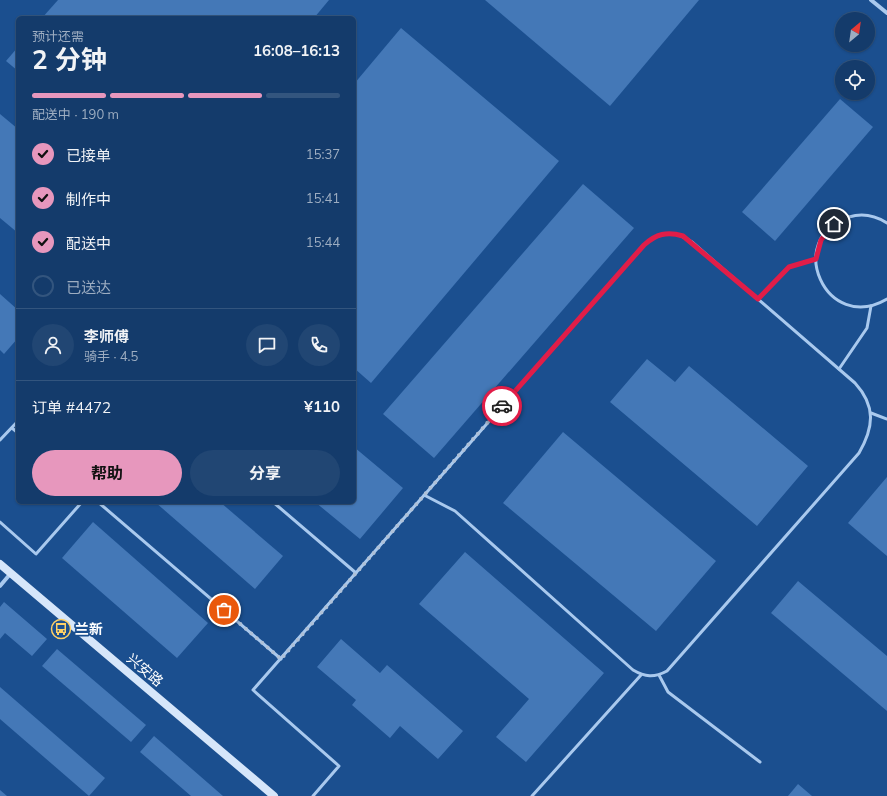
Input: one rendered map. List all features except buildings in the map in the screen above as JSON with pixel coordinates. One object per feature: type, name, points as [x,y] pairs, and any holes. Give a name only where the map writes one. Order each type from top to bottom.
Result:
[{"type":"street","points":[[871,0],[887,13]]},
{"type":"street","name":"兴安路","points":[[0,564],[274,796]]},
{"type":"street","points":[[0,586],[11,573]]},
{"type":"lane","points":[[887,223],[873,216],[863,215],[843,219],[826,231],[817,249],[816,259],[820,280],[832,296],[850,306],[871,306],[887,299]]},
{"type":"lane","points":[[313,796],[340,766],[253,690],[281,659],[424,495],[644,245],[652,238],[662,234],[673,233],[683,236],[839,370],[862,392],[868,402],[870,427],[866,440],[859,453],[667,671],[650,677],[641,675],[633,670],[455,511],[424,495]]},
{"type":"lane","points":[[758,299],[789,267],[816,259]]},
{"type":"lane","points":[[839,370],[867,328],[871,306]]},
{"type":"lane","points":[[870,413],[887,419]]},
{"type":"lane","points":[[0,440],[16,423]]},
{"type":"lane","points":[[12,428],[16,431]]},
{"type":"lane","points":[[0,522],[36,554],[80,504]]},
{"type":"lane","points":[[100,504],[281,659]]},
{"type":"lane","points":[[275,504],[356,573]]},
{"type":"lane","points":[[532,796],[641,675]]},
{"type":"lane","points":[[659,675],[668,692],[760,762]]},
{"type":"way so far","points":[[224,610],[281,659],[502,406]]},
{"type":"place","name":"兰新","points":[[61,629]]},
{"type":"route","points":[[502,406],[644,245],[652,238],[662,234],[673,233],[683,236],[758,299],[789,267],[816,259],[817,249],[821,240],[826,231],[834,224]]}]
